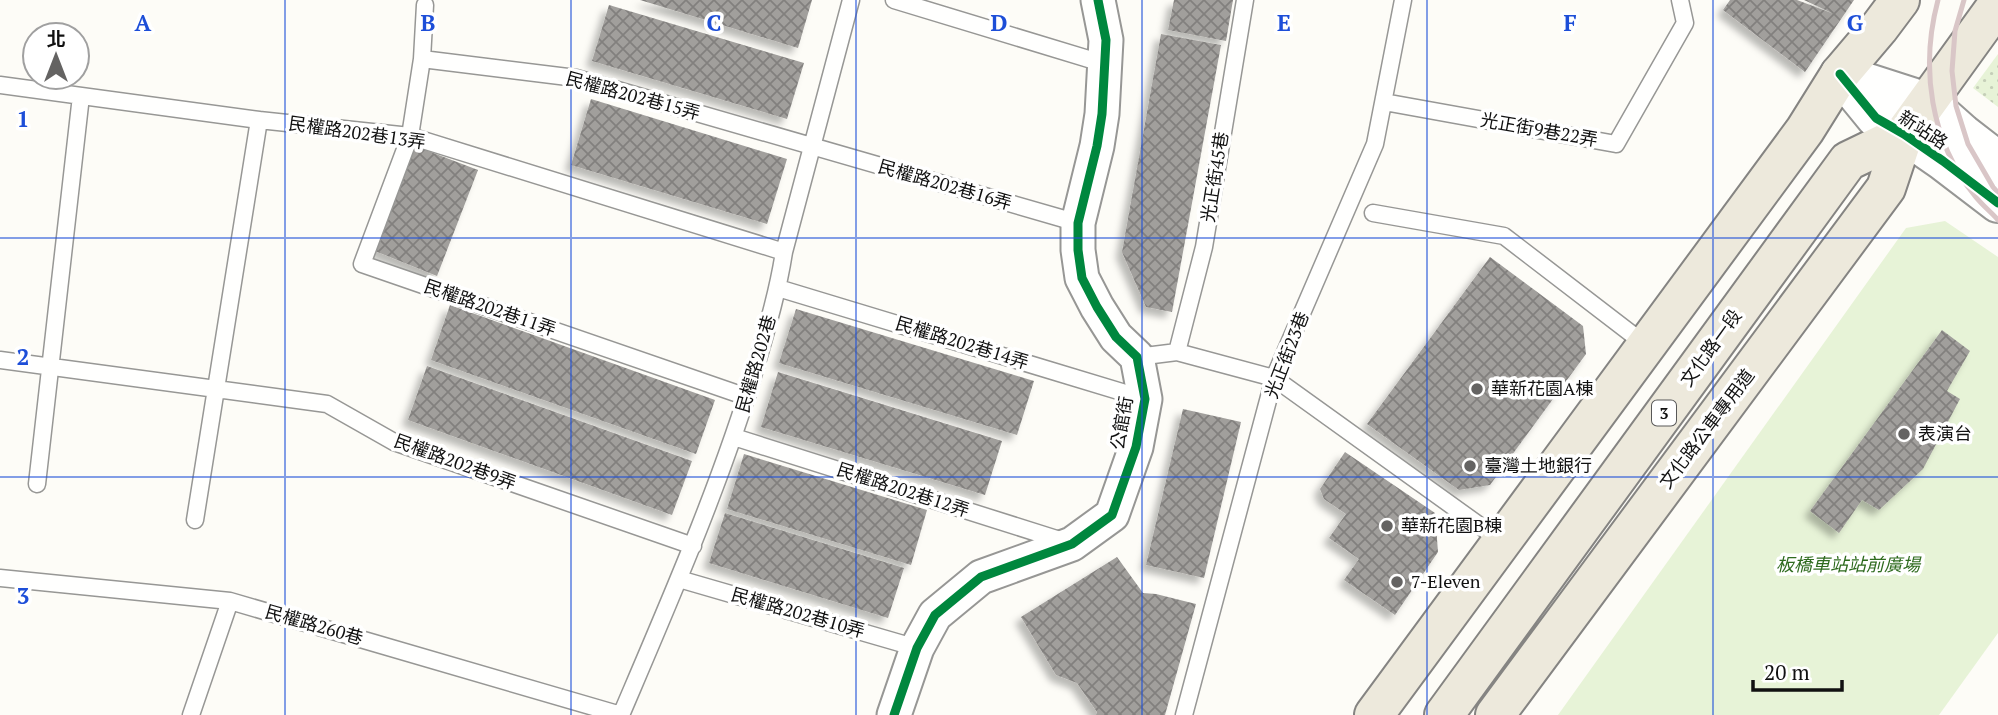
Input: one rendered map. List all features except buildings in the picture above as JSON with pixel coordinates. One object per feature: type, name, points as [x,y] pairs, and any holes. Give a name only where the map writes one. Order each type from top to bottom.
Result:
[{"type":"main road","points":[[1374,715],[1805,130],[1840,74],[1900,0]]},
{"type":"main road","name":"文化路一段","points":[[1444,715],[1848,161],[1904,134],[1998,4]]},
{"type":"main road","name":"文化路公車專用道","points":[[1495,715],[1886,188],[1904,134]]},
{"type":"street","points":[[1098,0],[1105,40],[1105,64],[1097,146],[1078,223],[1078,250],[1082,278],[1097,307],[1116,337],[1138,357]]},
{"type":"street","name":"新站路","points":[[1840,74],[1927,102],[1998,161]]},
{"type":"street","name":"新站路","points":[[1840,74],[1876,118],[1904,134],[1998,204]]},
{"type":"street","name":"公館街","points":[[894,715],[917,648],[934,615],[981,577],[1072,544],[1112,515],[1136,447],[1145,399],[1138,357]]},
{"type":"lane","name":"民權路202巷","points":[[621,715],[679,579],[747,397],[778,288],[784,252],[851,0]]},
{"type":"lane","points":[[894,0],[1105,64]]},
{"type":"lane","name":"光正街45巷","points":[[1177,352],[1204,247],[1244,0]]},
{"type":"lane","name":"光正街23巷","points":[[1184,715],[1274,378],[1375,144],[1403,0]]},
{"type":"lane","name":"光正街9巷22弄","points":[[1384,102],[1616,144],[1685,23],[1680,0]]},
{"type":"lane","points":[[410,136],[422,59],[425,5]]},
{"type":"lane","name":"民權路202巷15弄","points":[[422,59],[576,78],[812,146]]},
{"type":"lane","name":"民權路202巷13弄","points":[[0,85],[259,120],[410,136],[784,252]]},
{"type":"lane","points":[[37,484],[81,96]]},
{"type":"lane","points":[[195,520],[259,120]]},
{"type":"lane","name":"民權路202巷11弄","points":[[410,136],[362,264],[747,397]]},
{"type":"lane","name":"民權路202巷16弄","points":[[812,146],[1078,223]]},
{"type":"lane","points":[[1373,214],[1504,236],[1646,345]]},
{"type":"lane","name":"民權路202巷14弄","points":[[778,288],[1145,399]]},
{"type":"lane","points":[[1138,357],[1177,352],[1274,378],[1502,541]]},
{"type":"lane","name":"民權路202巷9弄","points":[[0,360],[327,404],[394,442],[692,546]]},
{"type":"lane","name":"民權路202巷12弄","points":[[734,437],[1072,544]]},
{"type":"lane","name":"民權路260巷","points":[[0,578],[230,601],[621,715]]},
{"type":"lane","name":"民權路202巷10弄","points":[[679,579],[917,648]]},
{"type":"lane","points":[[191,715],[230,601]]},
{"type":"green space","points":[[1998,54],[1998,107],[1973,88]]},
{"type":"green space","name":"板橋車站站前廣場","points":[[1945,221],[1998,257],[1998,633],[1939,715],[1558,715],[1906,228]]},
{"type":"railway","points":[[1938,0],[1930,51],[1930,77],[1939,127],[1960,175],[1998,220]]},
{"type":"railway","points":[[1964,0],[1955,31],[1952,71],[1956,106],[1968,144],[1998,193]]},
{"type":"cycle path","points":[[894,715],[917,648],[935,615],[981,577],[1072,544],[1112,515],[1136,447],[1145,399],[1137,357],[1116,337],[1097,307],[1082,278],[1078,250],[1078,223],[1102,114],[1106,40],[1098,0]]},
{"type":"cycle path","points":[[1840,74],[1876,118],[1943,161],[1998,203]]},
{"type":"place","name":"華新花園A棟","points":[[1477,389]]},
{"type":"place","name":"表演台","points":[[1904,434]]},
{"type":"place","name":"臺灣土地銀行","points":[[1470,466]]},
{"type":"place","name":"華新花園B棟","points":[[1387,526]]},
{"type":"place","name":"7-Eleven","points":[[1397,582]]}]
